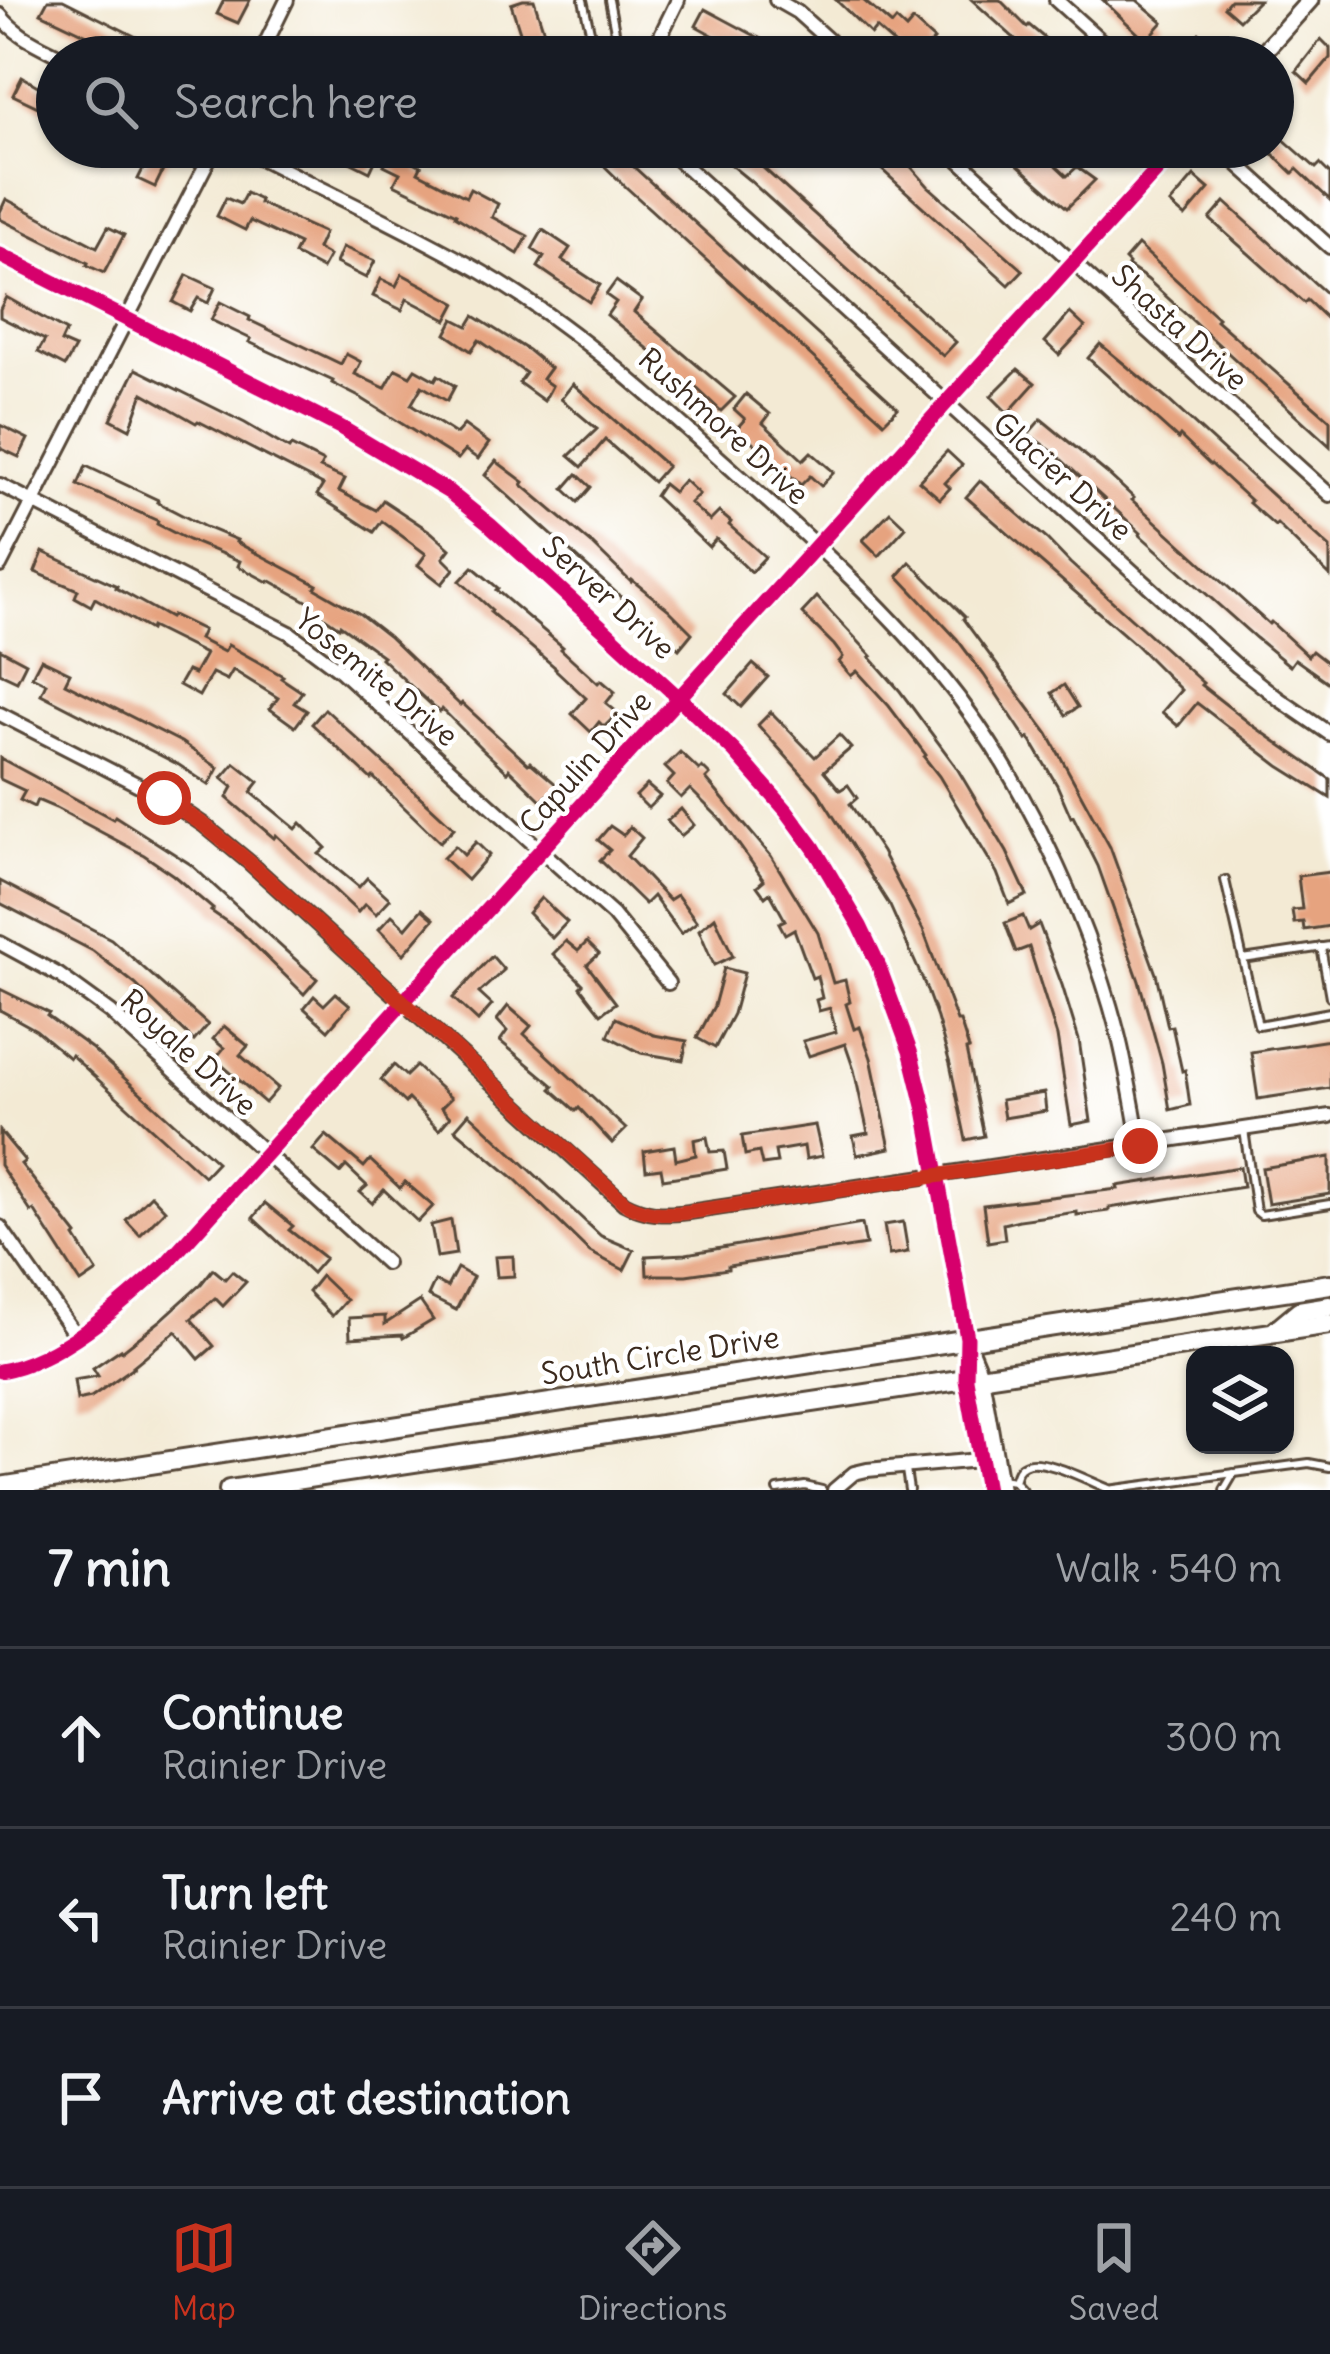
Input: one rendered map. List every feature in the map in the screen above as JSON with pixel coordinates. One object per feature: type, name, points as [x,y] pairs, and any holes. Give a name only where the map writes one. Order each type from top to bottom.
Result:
[{"type":"main road","name":"South Circle Drive","points":[[0,1487],[1330,1284]]},
{"type":"main road","points":[[1272,1333],[1299,1311],[1330,1306]]},
{"type":"main road","points":[[230,1490],[1330,1324]]},
{"type":"street","points":[[269,36],[287,0]]},
{"type":"street","points":[[660,36],[678,0]]},
{"type":"street","points":[[776,0],[824,36]]},
{"type":"street","points":[[1056,0],[1096,36]]},
{"type":"street","points":[[1278,36],[1310,0]]},
{"type":"street","points":[[0,15],[9,27],[36,44]]},
{"type":"street","points":[[0,566],[204,168]]},
{"type":"street","name":"Rushmore Drive","points":[[280,168],[483,273],[579,337],[817,546],[895,623],[976,721],[1043,838],[1103,984],[1126,1067],[1140,1146]]},
{"type":"street","name":"Glacier Drive","points":[[687,168],[1237,666],[1330,734]]},
{"type":"street","name":"Shasta Drive","points":[[968,168],[1330,495]]},
{"type":"street","name":"Capulin Drive","points":[[0,1371],[25,1367],[76,1336],[116,1309],[165,1265],[1159,168]]},
{"type":"street","points":[[1242,168],[1330,247]]},
{"type":"street","name":"Server Drive","points":[[0,255],[340,427],[449,493],[679,698],[786,810],[860,926],[911,1054],[974,1378]]},
{"type":"street","name":"Yosemite Drive","points":[[0,484],[290,633],[374,699],[542,849],[613,915],[668,983]]},
{"type":"street","points":[[0,714],[164,798],[204,825],[625,1203],[643,1213],[689,1212],[1330,1116]]},
{"type":"street","name":"Royale Drive","points":[[0,944],[59,975],[98,1003],[386,1263]]},
{"type":"street","points":[[0,1227],[76,1336]]},
{"type":"street","points":[[974,1378],[979,1460],[986,1490]]},
{"type":"street","points":[[974,1378],[1005,1484]]},
{"type":"street","points":[[836,1488],[854,1473],[979,1460]]},
{"type":"lane","points":[[583,0],[591,36]]},
{"type":"lane","points":[[609,0],[616,36]]},
{"type":"lane","points":[[1225,880],[1258,1025],[1330,1012]]},
{"type":"lane","points":[[1243,959],[1326,947],[1330,997]]},
{"type":"lane","points":[[1244,1130],[1256,1211],[1261,1215],[1330,1204]]},
{"type":"lane","points":[[1022,1490],[1005,1484],[1026,1463],[1040,1462],[1109,1490],[1309,1463],[1330,1467]]},
{"type":"lane","points":[[905,1466],[909,1490]]},
{"type":"lane","points":[[1223,1490],[1234,1473]]},
{"type":"lane","points":[[778,1490],[805,1486],[822,1490]]},
{"type":"building","points":[[48,0],[63,0],[134,36],[89,36],[41,13]]},
{"type":"building","points":[[224,0],[250,0],[238,23],[217,14]]},
{"type":"building","points":[[534,0],[545,36],[521,36],[511,4]]},
{"type":"building","points":[[836,0],[863,0],[892,25],[896,20],[906,29],[913,21],[930,36],[885,36],[876,28],[871,34]]},
{"type":"building","points":[[972,0],[1000,0],[1042,36],[1012,36]]},
{"type":"building","points":[[1103,0],[1137,0],[1163,22],[1150,36],[1141,36]]},
{"type":"building","points":[[1230,0],[1259,0],[1239,20],[1224,7]]},
{"type":"building","points":[[705,9],[755,36],[714,36],[696,26]]},
{"type":"building","points":[[1321,39],[1330,48],[1330,58],[1309,83],[1296,71]]},
{"type":"building","points":[[22,77],[36,85],[36,106],[13,95]]},
{"type":"building","points":[[1294,149],[1330,174],[1330,200],[1297,169],[1293,173],[1288,168],[1294,168]]},
{"type":"building","points":[[144,168],[164,168],[155,187],[138,179]]},
{"type":"building","points":[[390,168],[420,168],[418,172],[466,197],[470,189],[498,204],[492,217],[528,236],[518,254],[456,214],[394,184],[400,173]]},
{"type":"building","points":[[606,168],[635,168],[898,408],[884,422]]},
{"type":"building","points":[[734,168],[763,168],[956,342],[943,356]]},
{"type":"building","points":[[880,168],[912,168],[1023,270],[1009,285]]},
{"type":"building","points":[[1022,168],[1058,168],[1067,176],[1078,168],[1095,180],[1067,208]]},
{"type":"building","points":[[1194,176],[1209,189],[1185,217],[1170,204]]},
{"type":"building","points":[[246,193],[324,233],[317,249],[329,256],[322,269],[294,254],[299,244],[250,221],[245,230],[217,216],[226,198],[240,204]]},
{"type":"building","points":[[6,199],[97,247],[108,227],[124,235],[104,273],[0,219]]},
{"type":"building","points":[[1225,202],[1330,297],[1330,322],[1210,219]]},
{"type":"building","points":[[543,230],[570,248],[562,260],[600,285],[589,302],[538,267],[544,257],[532,249]]},
{"type":"building","points":[[1138,245],[1330,420],[1330,446],[1128,266],[1125,260]]},
{"type":"building","points":[[343,247],[375,261],[366,278],[336,263]]},
{"type":"building","points":[[402,274],[456,303],[447,320],[407,299],[402,310],[373,296],[381,279],[396,286]]},
{"type":"building","points":[[187,275],[215,288],[208,303],[198,298],[190,311],[173,302]]},
{"type":"building","points":[[616,281],[642,300],[634,312],[735,397],[721,411],[607,315],[616,302],[606,295]]},
{"type":"building","points":[[6,297],[66,331],[61,342],[75,348],[65,366],[38,352],[45,340],[0,317]]},
{"type":"building","points":[[220,302],[341,364],[346,354],[361,362],[355,374],[385,388],[396,369],[410,376],[415,369],[435,380],[438,375],[455,386],[447,401],[422,386],[411,405],[456,434],[464,425],[489,443],[478,459],[465,450],[458,459],[333,381],[211,320]]},
{"type":"building","points":[[1070,313],[1085,327],[1059,355],[1045,342]]},
{"type":"building","points":[[474,316],[550,368],[542,379],[552,386],[544,401],[519,383],[526,373],[479,340],[471,351],[446,334],[454,319],[468,326]]},
{"type":"building","points":[[1100,344],[1330,548],[1330,576],[1180,436],[1178,439],[1088,358]]},
{"type":"building","points":[[136,369],[323,462],[320,468],[345,479],[339,491],[376,510],[383,500],[431,532],[450,549],[443,558],[454,569],[442,584],[418,565],[426,554],[382,521],[374,532],[317,495],[323,485],[143,393],[130,429],[111,419]]},
{"type":"building","points":[[1018,369],[1035,383],[1008,413],[991,396]]},
{"type":"building","points":[[573,384],[667,466],[653,482],[605,440],[582,467],[569,456],[597,429],[561,399]]},
{"type":"building","points":[[746,394],[770,414],[763,423],[803,460],[811,452],[834,472],[821,486],[810,476],[801,485],[737,428],[745,419],[734,409]]},
{"type":"building","points":[[1041,419],[1108,474],[1269,624],[1308,656],[1312,651],[1330,665],[1330,684],[1295,659],[1290,666],[1256,638],[1028,434]]},
{"type":"building","points":[[0,425],[28,439],[19,457],[0,448]]},
{"type":"building","points":[[947,451],[962,465],[945,483],[950,488],[940,499],[919,481]]},
{"type":"building","points":[[496,461],[692,633],[679,649],[485,475]]},
{"type":"building","points":[[86,466],[237,540],[360,614],[557,785],[542,801],[442,709],[439,712],[383,656],[310,607],[312,604],[238,566],[240,561],[78,485]]},
{"type":"building","points":[[577,474],[591,487],[578,502],[564,489]]},
{"type":"building","points":[[684,480],[699,494],[690,503],[710,521],[719,512],[765,557],[751,572],[716,539],[709,547],[655,496],[663,484],[673,492]]},
{"type":"building","points":[[980,481],[1201,685],[1330,779],[1330,798],[1279,766],[1197,703],[1178,726],[1162,712],[1181,690],[966,497]]},
{"type":"building","points":[[890,512],[906,527],[879,556],[863,540]]},
{"type":"building","points":[[43,552],[117,586],[170,618],[203,630],[199,639],[224,652],[228,645],[283,676],[302,692],[294,703],[307,711],[295,727],[270,709],[278,698],[233,670],[227,680],[212,673],[199,696],[179,685],[187,671],[194,674],[205,654],[95,598],[91,606],[75,597],[78,590],[35,572]]},
{"type":"building","points":[[910,562],[965,617],[1048,734],[1110,847],[1156,974],[1168,1027],[1172,1026],[1185,1070],[1190,1105],[1170,1110],[1139,981],[1098,866],[1073,816],[1029,738],[984,675],[898,576]]},
{"type":"building","points":[[473,567],[598,683],[601,680],[615,692],[606,703],[618,713],[604,727],[599,722],[591,732],[572,714],[586,698],[460,581]]},
{"type":"building","points":[[817,597],[872,656],[955,765],[1027,895],[1009,904],[997,873],[926,755],[857,671],[851,676],[839,662],[843,657],[834,645],[802,613]]},
{"type":"building","points":[[0,649],[26,663],[17,681],[0,673]]},
{"type":"building","points":[[41,659],[70,673],[65,683],[181,742],[218,768],[209,785],[41,694],[46,683],[32,676]]},
{"type":"building","points":[[753,664],[768,677],[741,707],[727,694]]},
{"type":"building","points":[[1064,685],[1078,707],[1066,715],[1052,693]]},
{"type":"building","points":[[325,709],[454,828],[440,842],[312,724]]},
{"type":"building","points":[[771,712],[815,757],[839,735],[851,748],[824,771],[840,790],[848,785],[857,798],[850,804],[882,852],[923,930],[969,1049],[984,1136],[966,1140],[937,1018],[890,906],[818,792],[758,725]]},
{"type":"building","points":[[680,752],[710,775],[706,779],[771,856],[818,933],[833,983],[845,980],[850,1002],[846,1004],[871,1058],[890,1148],[857,1155],[853,1136],[868,1133],[845,1044],[809,1056],[803,1041],[836,1032],[830,1008],[819,1011],[816,1000],[822,998],[817,976],[812,978],[794,929],[785,934],[779,923],[785,920],[770,893],[765,897],[757,886],[764,880],[722,821],[690,789],[681,798],[667,784],[674,776],[665,767]]},
{"type":"building","points":[[0,758],[115,816],[190,864],[317,979],[304,994],[240,931],[144,855],[56,808],[37,800],[34,807],[20,800],[25,791],[0,779]]},
{"type":"building","points":[[235,763],[259,782],[251,792],[296,829],[301,823],[326,848],[319,854],[359,887],[367,878],[390,899],[376,914],[365,904],[358,912],[276,835],[274,838],[227,798],[233,787],[222,778]]},
{"type":"building","points":[[647,785],[660,796],[648,808],[636,796]]},
{"type":"building","points":[[681,809],[694,825],[681,836],[667,821]]},
{"type":"building","points":[[610,826],[623,835],[630,827],[642,838],[627,856],[669,900],[677,895],[697,922],[681,934],[653,896],[645,904],[600,860],[610,850],[598,840]]},
{"type":"building","points":[[476,842],[489,855],[467,880],[443,858],[455,846],[464,855]]},
{"type":"building","points":[[1330,872],[1330,926],[1304,930],[1303,922],[1294,923],[1292,910],[1302,909],[1298,876]]},
{"type":"building","points":[[0,881],[111,939],[208,1025],[194,1041],[93,951],[0,903]]},
{"type":"building","points":[[541,898],[567,922],[552,938],[528,913]]},
{"type":"building","points":[[422,909],[434,919],[404,954],[379,929],[392,915],[406,928]]},
{"type":"building","points":[[1023,916],[1029,930],[1039,924],[1062,985],[1079,1040],[1091,1121],[1071,1125],[1057,1036],[1029,947],[1016,952],[1005,923]]},
{"type":"building","points":[[715,917],[733,956],[714,965],[699,930]]},
{"type":"building","points":[[566,941],[578,951],[587,942],[599,954],[587,965],[616,1003],[601,1014],[580,987],[583,984],[553,954]]},
{"type":"building","points":[[492,956],[504,970],[479,993],[492,1005],[478,1021],[453,998]]},
{"type":"building","points":[[724,968],[744,973],[733,1014],[715,1048],[697,1038],[714,1006]]},
{"type":"building","points":[[0,989],[49,1013],[217,1162],[204,1176],[71,1055],[69,1058],[36,1030],[0,1010]]},
{"type":"building","points":[[336,993],[350,1005],[328,1030],[304,1008],[314,996],[324,1005]]},
{"type":"building","points":[[508,1006],[531,1026],[524,1034],[626,1129],[612,1143],[579,1108],[576,1111],[500,1041],[507,1031],[497,1020]]},
{"type":"building","points":[[616,1018],[654,1035],[687,1041],[683,1060],[641,1053],[608,1036]]},
{"type":"building","points":[[224,1026],[248,1046],[240,1055],[278,1088],[265,1103],[215,1059],[224,1048],[213,1039]]},
{"type":"building","points":[[1330,1040],[1330,1088],[1258,1099],[1251,1052]]},
{"type":"building","points":[[394,1065],[406,1076],[416,1066],[451,1098],[441,1108],[450,1117],[439,1130],[381,1080]]},
{"type":"building","points":[[1044,1093],[1046,1111],[1004,1118],[1001,1100]]},
{"type":"building","points":[[469,1113],[601,1236],[634,1250],[624,1270],[590,1252],[455,1129]]},
{"type":"building","points":[[815,1125],[822,1156],[806,1159],[804,1146],[775,1151],[777,1163],[762,1165],[759,1152],[745,1155],[742,1136]]},
{"type":"building","points":[[0,1131],[77,1235],[97,1272],[81,1283],[0,1165]]},
{"type":"building","points":[[326,1135],[364,1167],[370,1160],[400,1188],[405,1182],[433,1206],[418,1222],[384,1190],[372,1203],[360,1192],[367,1186],[346,1166],[340,1173],[313,1150]]},
{"type":"building","points":[[707,1137],[710,1152],[724,1151],[727,1169],[663,1179],[661,1168],[646,1170],[644,1151],[674,1146],[676,1160],[696,1155],[694,1140]]},
{"type":"building","points":[[1330,1157],[1330,1194],[1268,1204],[1262,1168]]},
{"type":"building","points":[[1240,1167],[1243,1187],[1109,1211],[1019,1220],[1003,1224],[1005,1239],[988,1242],[983,1205],[1118,1189]]},
{"type":"building","points":[[151,1195],[165,1210],[140,1235],[126,1220]]},
{"type":"building","points":[[265,1203],[293,1226],[289,1230],[325,1258],[312,1273],[253,1218]]},
{"type":"building","points":[[451,1220],[456,1254],[437,1257],[431,1225]]},
{"type":"building","points":[[903,1222],[908,1252],[889,1255],[884,1225]]},
{"type":"building","points":[[862,1224],[866,1245],[686,1275],[647,1275],[646,1256],[686,1254]]},
{"type":"building","points":[[513,1256],[514,1276],[497,1277],[495,1257]]},
{"type":"building","points":[[457,1268],[473,1277],[456,1310],[428,1296],[435,1281],[447,1287]]},
{"type":"building","points":[[213,1269],[225,1279],[232,1271],[246,1282],[223,1306],[215,1298],[191,1319],[214,1346],[199,1359],[176,1331],[91,1397],[77,1400],[74,1380],[98,1376],[93,1368],[160,1321]]},
{"type":"building","points":[[321,1276],[346,1300],[332,1316],[308,1292]]},
{"type":"building","points":[[420,1301],[433,1320],[403,1338],[350,1338],[349,1318],[385,1316],[385,1324]]},
{"type":"cycle path","points":[[0,1371],[67,1344],[165,1265],[1159,168]]},
{"type":"cycle path","points":[[0,255],[340,427],[449,492],[679,698],[786,810],[860,926],[911,1054],[967,1338],[966,1379],[986,1490]]},
{"type":"route","points":[[164,798],[249,862],[625,1203],[643,1213],[689,1212],[1140,1146]]}]
